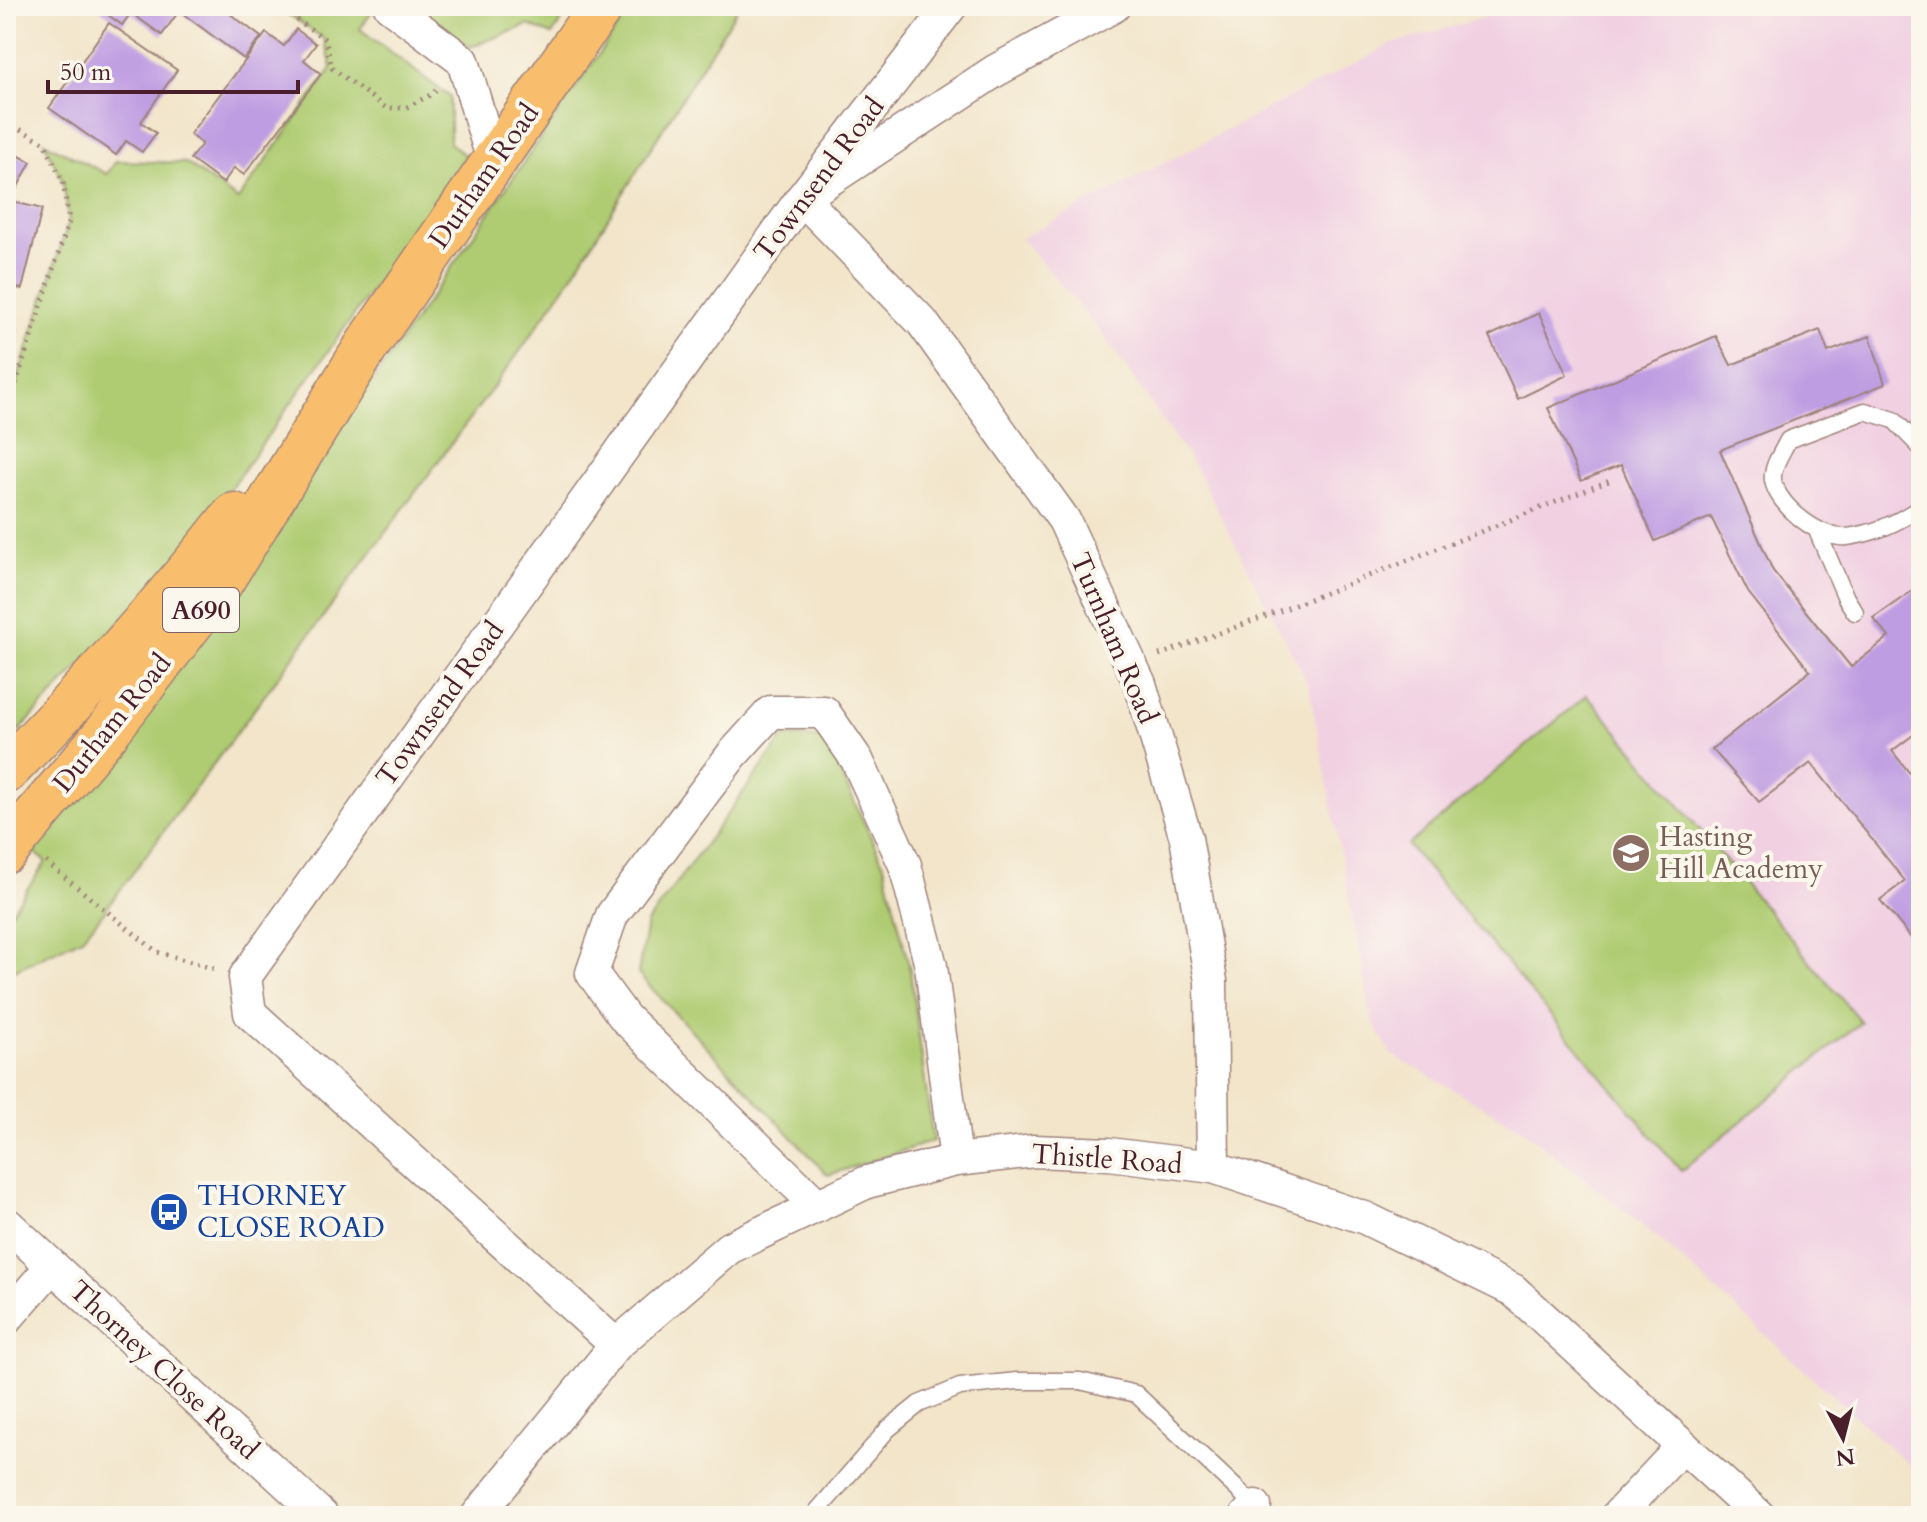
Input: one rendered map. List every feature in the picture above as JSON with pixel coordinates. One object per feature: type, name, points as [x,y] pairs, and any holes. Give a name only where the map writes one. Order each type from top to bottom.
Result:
[{"type":"highway","name":"Durham Road","points":[[20,859],[108,731],[214,593],[366,347],[601,6]]},
{"type":"highway","name":"Durham Road","points":[[6,771],[73,703],[188,574],[366,347]]},
{"type":"street","points":[[390,6],[463,61],[493,161]]},
{"type":"street","name":"Townsend Road","points":[[245,977],[802,198],[951,6]]},
{"type":"street","points":[[802,198],[995,71],[1114,6]]},
{"type":"street","name":"Turnham Road","points":[[802,198],[922,322],[1064,520],[1140,684],[1186,838],[1211,981],[1213,1167]]},
{"type":"street","points":[[818,1206],[625,1018],[592,973],[612,915],[732,755],[771,712],[824,712],[857,760],[905,865],[931,966],[956,1160]]},
{"type":"street","points":[[245,977],[250,1013],[616,1345]]},
{"type":"street","name":"Thistle Road","points":[[477,1516],[616,1345],[729,1248],[867,1182],[956,1160],[1034,1151],[1109,1154],[1213,1167],[1365,1218],[1513,1290],[1759,1516]]},
{"type":"street","name":"Thorney Close Road","points":[[6,1223],[322,1516]]},
{"type":"street","points":[[6,1319],[52,1266]]},
{"type":"street","points":[[1617,1516],[1683,1446]]},
{"type":"lane","points":[[1855,612],[1818,533],[1782,501],[1772,479],[1777,462],[1788,440],[1865,411],[1894,420],[1921,448]]},
{"type":"lane","points":[[1818,533],[1845,537],[1898,523],[1921,507]]},
{"type":"lane","points":[[813,1516],[888,1429],[919,1404],[960,1387],[1017,1381],[1080,1381],[1136,1394],[1250,1511]]},
{"type":"path","points":[[277,6],[325,39],[332,68],[386,108],[405,108],[432,94],[463,61]]},
{"type":"path","points":[[6,122],[44,142],[63,182],[69,221],[6,414]]},
{"type":"path","points":[[1131,665],[1272,614],[1609,481]]},
{"type":"path","points":[[20,859],[46,862],[157,952],[245,977]]},
{"type":"shaded area","name":"Hasting Hill Academy","points":[[1523,6],[1921,6],[1921,1476],[1658,1238],[1519,1127],[1391,1054],[1372,1020],[1309,686],[1196,469],[1102,333],[1021,238],[1390,45]]},
{"type":"green space","points":[[277,6],[376,6],[360,29],[450,97],[450,143],[467,157],[179,560],[6,745],[6,414],[69,221],[63,182],[44,142],[107,174],[116,161],[186,163],[238,200],[332,68],[324,39]]},
{"type":"green space","points":[[415,6],[571,6],[552,35],[528,25],[470,47]]},
{"type":"green space","points":[[632,6],[739,6],[572,276],[518,354],[100,917],[82,938],[6,974],[6,919],[46,862],[32,850],[303,482]]},
{"type":"green space","points":[[1587,695],[1861,1022],[1681,1171],[1408,845]]},
{"type":"green space","points":[[784,737],[824,738],[884,865],[910,970],[933,1141],[828,1175],[638,974],[647,923]]},
{"type":"building","points":[[96,6],[234,6],[229,13],[261,37],[244,59],[179,11],[162,35],[131,13],[122,25]]},
{"type":"building","points":[[109,23],[177,70],[141,122],[156,133],[142,152],[126,141],[116,155],[49,108]]},
{"type":"building","points":[[296,29],[316,44],[304,60],[321,74],[244,175],[234,168],[223,183],[190,159],[202,144],[190,134],[266,33],[284,46]]},
{"type":"building","points":[[6,149],[31,162],[16,190],[6,185]]},
{"type":"building","points":[[14,202],[42,209],[22,289],[6,285],[6,234]]},
{"type":"building","points":[[1539,313],[1567,375],[1518,399],[1489,336]]},
{"type":"building","points":[[1820,330],[1828,352],[1870,336],[1885,384],[1720,450],[1773,571],[1851,667],[1889,637],[1873,618],[1921,585],[1921,729],[1892,751],[1921,787],[1921,950],[1880,900],[1905,881],[1811,763],[1759,802],[1712,749],[1810,671],[1748,592],[1711,517],[1655,541],[1621,465],[1581,481],[1548,408],[1716,336],[1731,365]]},
{"type":"place","name":"Hasting Hill Academy","points":[[1631,853]]},
{"type":"place","name":"THORNEY CLOSE ROAD","points":[[169,1212]]}]
